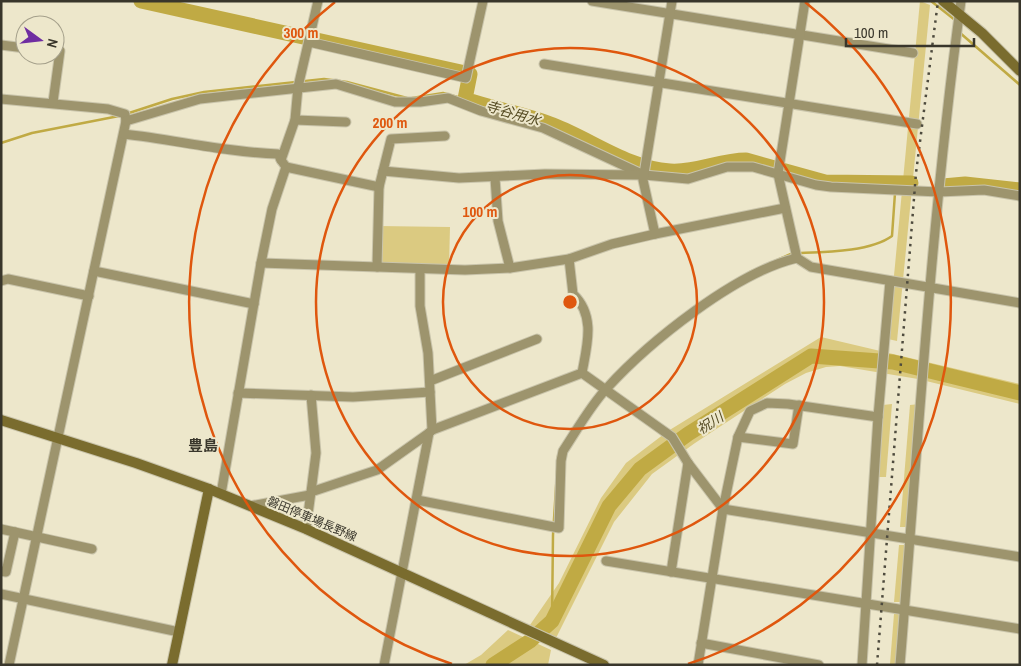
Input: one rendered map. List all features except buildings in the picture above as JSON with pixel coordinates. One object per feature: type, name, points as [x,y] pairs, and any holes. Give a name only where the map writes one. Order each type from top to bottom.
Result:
[{"type":"main road","points":[[943,1],[1020,71]]},
{"type":"main road","name":"磐田停車場長野線","points":[[1,420],[209,488],[403,572],[604,665]]},
{"type":"main road","points":[[172,665],[209,488]]},
{"type":"street","points":[[221,494],[261,263],[272,209],[295,120],[298,87],[318,1]]},
{"type":"street","points":[[309,42],[466,78],[483,1]]},
{"type":"street","points":[[592,1],[798,36],[914,53]]},
{"type":"street","points":[[655,234],[644,175],[672,1]]},
{"type":"street","points":[[805,1],[798,36],[790,104],[778,174],[798,258],[811,266],[890,282],[1020,303]]},
{"type":"street","points":[[900,665],[911,539],[921,380],[960,1]]},
{"type":"street","points":[[1,45],[15,47]]},
{"type":"street","points":[[544,64],[917,124]]},
{"type":"street","points":[[53,102],[58,65]]},
{"type":"street","points":[[126,121],[200,99],[336,84],[395,102],[420,102],[448,98],[481,111],[543,128],[644,175]]},
{"type":"street","points":[[1,99],[53,102],[121,112],[124,114],[126,121],[9,665]]},
{"type":"street","points":[[295,120],[346,122]]},
{"type":"street","points":[[124,134],[165,139],[214,150],[278,154],[283,164],[378,187]]},
{"type":"street","points":[[377,267],[378,187],[391,139],[445,136]]},
{"type":"street","points":[[383,171],[459,178],[495,178],[545,174],[644,175],[688,179],[727,167],[741,166],[753,167],[816,185],[831,187],[939,192],[984,190],[1020,196]]},
{"type":"street","points":[[495,178],[498,221],[510,268]]},
{"type":"street","points":[[261,263],[465,270],[510,268],[569,259],[612,244],[785,208]]},
{"type":"street","points":[[417,500],[559,528],[563,451],[605,390],[660,339],[727,289],[759,271],[798,258]]},
{"type":"street","points":[[569,259],[573,294],[582,303],[589,332],[582,373]]},
{"type":"street","points":[[384,665],[431,432],[428,354],[420,306],[420,269]]},
{"type":"street","points":[[94,271],[254,304]]},
{"type":"street","points":[[1,281],[8,279],[89,296]]},
{"type":"street","points":[[862,665],[878,417],[890,282]]},
{"type":"street","points":[[430,381],[537,339]]},
{"type":"street","points":[[582,373],[672,437],[688,463],[724,509],[1020,557]]},
{"type":"street","points":[[250,506],[311,494],[377,470],[431,432],[582,373]]},
{"type":"street","points":[[238,393],[353,397],[430,392]]},
{"type":"street","points":[[306,529],[316,453],[311,395]]},
{"type":"street","points":[[698,665],[738,437],[750,411],[767,404],[799,405],[878,417]]},
{"type":"street","points":[[738,437],[793,444],[799,405]]},
{"type":"street","points":[[671,572],[688,463]]},
{"type":"street","points":[[1,529],[92,549]]},
{"type":"street","points":[[1,571],[6,572],[15,532]]},
{"type":"street","points":[[606,561],[1020,629]]},
{"type":"street","points":[[1,594],[179,632]]},
{"type":"street","points":[[701,643],[819,665]]},
{"type":"shaded area","points":[[920,1],[930,5],[897,341],[888,339]]},
{"type":"shaded area","points":[[378,226],[450,227],[449,268],[377,267]]},
{"type":"shaded area","points":[[821,337],[1020,384],[1020,404],[918,379],[840,366],[826,367],[806,373],[785,384],[695,443],[652,474],[614,522],[551,648],[530,625],[559,583],[601,498],[626,463],[668,431]]},
{"type":"shaded area","points":[[892,404],[886,477],[879,477],[883,405]]},
{"type":"shaded area","points":[[920,404],[909,527],[900,527],[910,405]]},
{"type":"shaded area","points":[[899,545],[907,545],[903,602],[894,602]]},
{"type":"shaded area","points":[[894,614],[901,614],[896,665],[890,664]]},
{"type":"shaded area","points":[[508,630],[551,650],[548,665],[464,665],[481,655]]},
{"type":"waterway","name":"寺谷用水","points":[[141,1],[470,74],[465,99],[553,125],[624,159],[654,169],[680,171],[746,160],[825,182],[911,183]]},
{"type":"waterway","points":[[931,1],[955,20]]},
{"type":"waterway","points":[[959,32],[1020,85]]},
{"type":"waterway","points":[[126,114],[172,99],[204,92],[324,79],[347,82],[407,98]]},
{"type":"waterway","points":[[412,98],[443,93],[465,99]]},
{"type":"waterway","points":[[1,143],[32,133],[119,116]]},
{"type":"waterway","name":"寺谷用水","points":[[943,186],[965,184],[1020,190]]},
{"type":"waterway","points":[[798,253],[860,248],[883,241],[892,236],[895,193]]},
{"type":"waterway","points":[[750,272],[793,253]]},
{"type":"waterway","name":"祝川","points":[[493,665],[530,641],[552,621],[609,506],[640,469],[688,434],[811,356],[893,362],[1020,393]]},
{"type":"waterway","points":[[552,621],[553,535],[558,456]]},
{"type":"railway","points":[[877,665],[916,173],[938,1]]},
{"type":"district","name":"豊島","points":[[203,445]]}]
